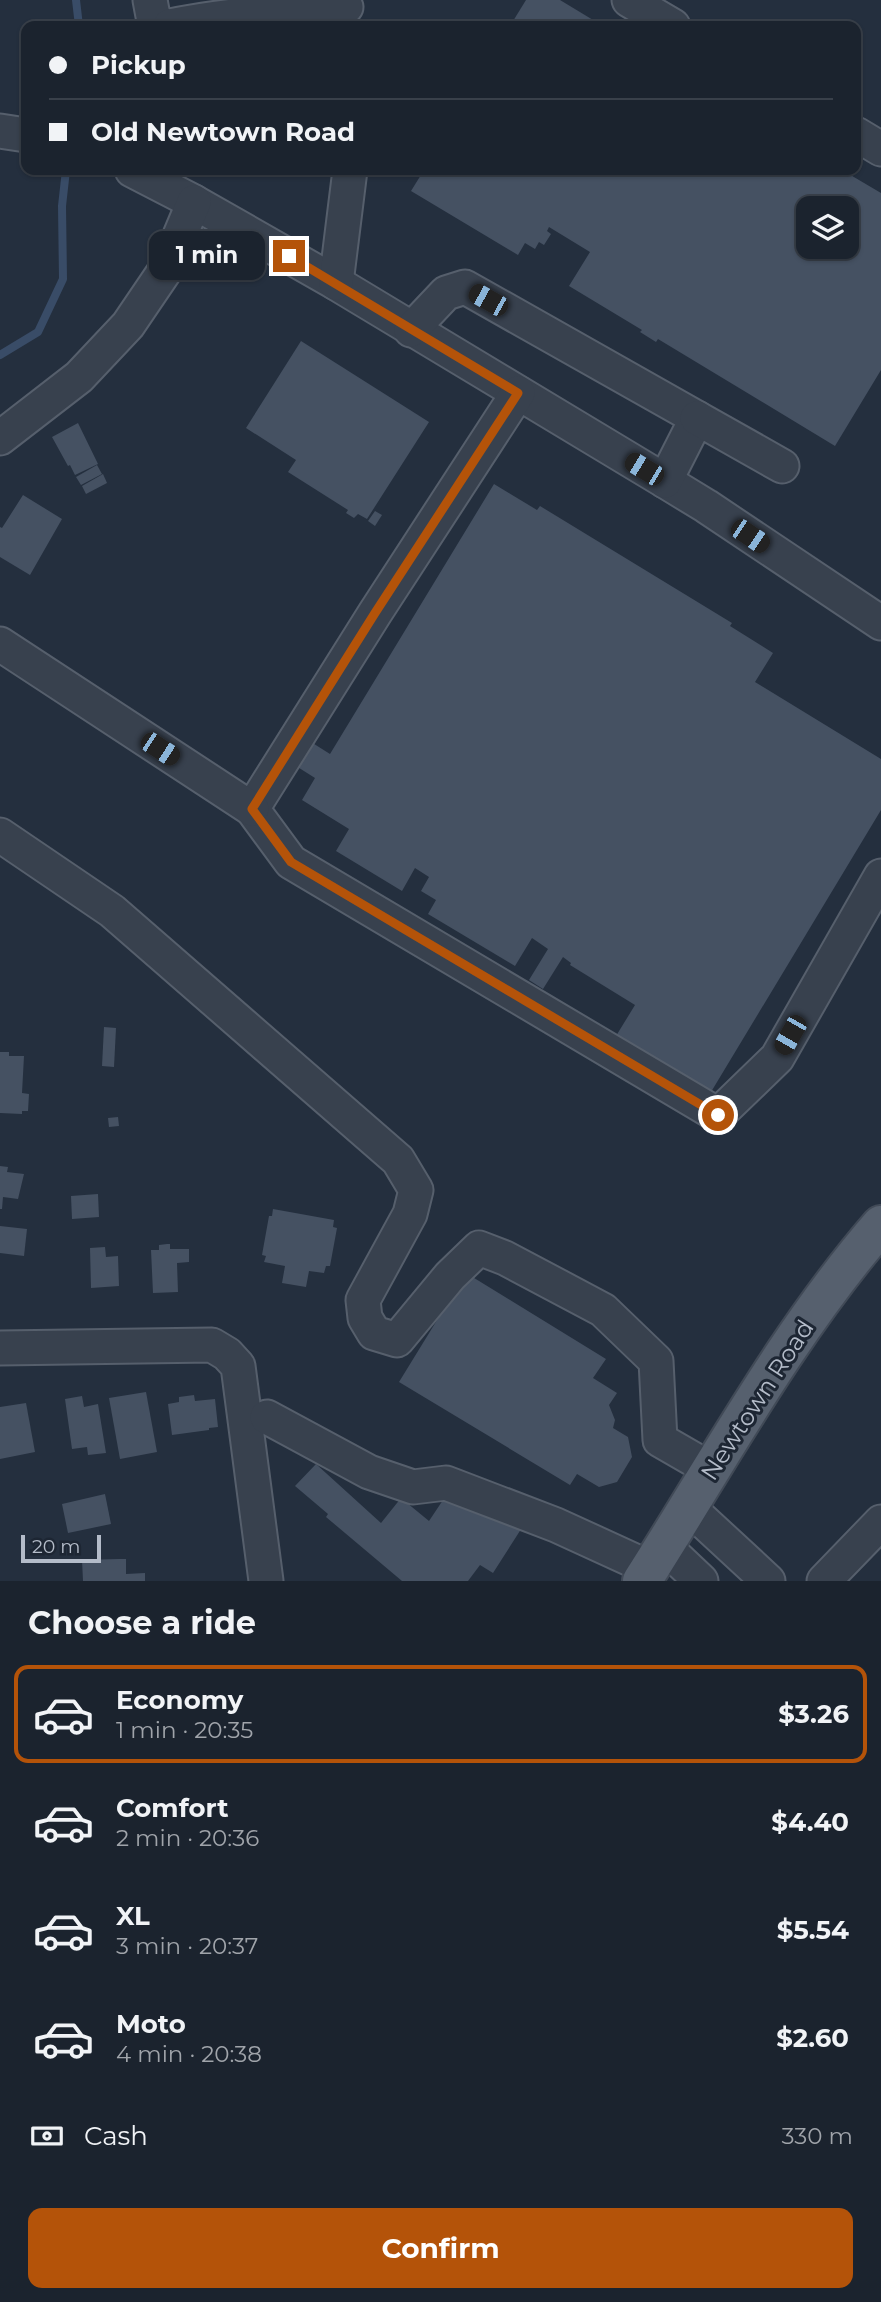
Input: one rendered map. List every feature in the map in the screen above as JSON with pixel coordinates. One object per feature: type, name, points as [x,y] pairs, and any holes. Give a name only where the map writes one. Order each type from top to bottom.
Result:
[{"type":"main road","name":"Newtown Road","points":[[652,1565],[768,1380],[855,1255],[881,1225]]},
{"type":"street","points":[[150,0],[153,16],[158,21]]},
{"type":"street","points":[[629,0],[665,21]]},
{"type":"street","points":[[194,21],[254,14],[347,11]]},
{"type":"street","points":[[0,131],[21,134]]},
{"type":"street","points":[[861,137],[881,149]]},
{"type":"street","points":[[142,175],[337,283],[665,481],[881,623]]},
{"type":"street","points":[[337,283],[349,175]]},
{"type":"street","points":[[0,438],[79,377],[128,325],[166,269],[194,202]]},
{"type":"street","points":[[411,330],[446,293],[465,287],[782,466]]},
{"type":"street","points":[[252,809],[518,393]]},
{"type":"street","points":[[665,481],[697,418]]},
{"type":"street","points":[[0,644],[252,809],[291,862],[718,1115],[777,1058],[881,876]]},
{"type":"street","points":[[0,835],[112,911],[398,1160],[416,1190],[411,1214],[363,1300],[365,1318],[374,1333],[397,1340],[450,1276],[479,1248],[505,1258],[603,1310],[656,1361],[660,1440],[712,1470]]},
{"type":"street","points":[[0,1348],[212,1345],[227,1354],[238,1366],[266,1581]]},
{"type":"street","points":[[267,1417],[369,1472],[412,1488],[446,1483],[652,1565],[701,1581]]},
{"type":"street","points":[[688,1507],[768,1581]]},
{"type":"street","points":[[824,1581],[881,1521]]},
{"type":"building","points":[[526,0],[560,0],[595,21],[513,21]]},
{"type":"building","points":[[421,175],[850,175],[881,193],[881,370],[835,446],[658,339],[656,342],[640,332],[642,330],[569,286],[590,252],[549,227],[547,231],[551,234],[544,245],[539,242],[535,249],[525,243],[518,255],[411,191]]},
{"type":"building","points":[[301,341],[429,422],[367,519],[358,514],[354,518],[346,513],[348,510],[288,472],[296,460],[246,428]]},
{"type":"building","points":[[78,423],[98,464],[75,475],[52,437]]},
{"type":"building","points":[[97,465],[102,474],[81,485],[76,477]]},
{"type":"building","points":[[103,474],[107,483],[86,494],[82,486]]},
{"type":"building","points":[[494,484],[537,510],[540,506],[732,623],[730,626],[773,653],[755,682],[881,759],[881,810],[711,1092],[616,1036],[635,1005],[570,965],[563,957],[543,989],[529,980],[548,949],[532,938],[515,966],[428,914],[436,900],[421,891],[429,877],[415,868],[402,891],[336,851],[349,829],[302,800],[315,778],[296,766],[311,742],[330,754]]},
{"type":"building","points":[[23,495],[62,519],[30,575],[0,557],[0,527],[2,528]]},
{"type":"building","points":[[375,511],[382,515],[375,526],[368,521]]},
{"type":"building","points":[[104,1027],[116,1028],[114,1067],[102,1066]]},
{"type":"building","points":[[0,1052],[9,1052],[9,1056],[24,1056],[22,1093],[29,1094],[28,1111],[22,1111],[22,1114],[0,1113]]},
{"type":"building","points":[[118,1117],[119,1126],[109,1127],[108,1118]]},
{"type":"building","points":[[0,1166],[8,1167],[7,1172],[24,1174],[18,1199],[3,1197],[2,1209],[0,1209]]},
{"type":"building","points":[[98,1194],[99,1217],[72,1219],[71,1196]]},
{"type":"building","points":[[273,1209],[334,1220],[333,1227],[337,1228],[330,1266],[326,1266],[324,1273],[309,1271],[306,1287],[282,1283],[285,1266],[264,1262],[266,1256],[262,1255],[269,1216],[272,1216]]},
{"type":"building","points":[[0,1226],[27,1229],[24,1256],[0,1253]]},
{"type":"building","points":[[170,1244],[170,1249],[189,1249],[189,1262],[177,1263],[178,1292],[153,1293],[151,1250],[159,1250],[159,1245]]},
{"type":"building","points":[[105,1247],[106,1257],[118,1256],[119,1286],[91,1288],[90,1248]]},
{"type":"building","points":[[466,1273],[606,1359],[593,1378],[617,1393],[609,1405],[615,1420],[613,1428],[628,1437],[632,1457],[617,1482],[599,1487],[577,1474],[570,1485],[399,1382]]},
{"type":"building","points":[[146,1392],[157,1452],[120,1459],[109,1398]]},
{"type":"building","points":[[194,1395],[195,1401],[215,1399],[218,1427],[172,1435],[168,1404],[179,1402],[179,1397]]},
{"type":"building","points":[[82,1396],[84,1407],[98,1404],[106,1453],[88,1455],[87,1447],[72,1449],[65,1399]]},
{"type":"building","points":[[26,1403],[35,1452],[0,1459],[0,1407]]},
{"type":"building","points":[[316,1464],[381,1523],[401,1498],[429,1521],[449,1491],[525,1523],[493,1573],[480,1565],[468,1581],[402,1581],[326,1517],[328,1514],[295,1486]]},
{"type":"building","points":[[105,1494],[111,1524],[68,1533],[62,1504]]},
{"type":"building","points":[[126,1559],[126,1574],[145,1573],[145,1581],[83,1581],[82,1560]]},
{"type":"waterway","points":[[76,0],[78,21]]},
{"type":"waterway","points":[[0,355],[38,332],[63,279],[62,206],[65,175]]},
{"type":"route","points":[[289,256],[518,393],[252,809],[291,862],[718,1115]]}]
